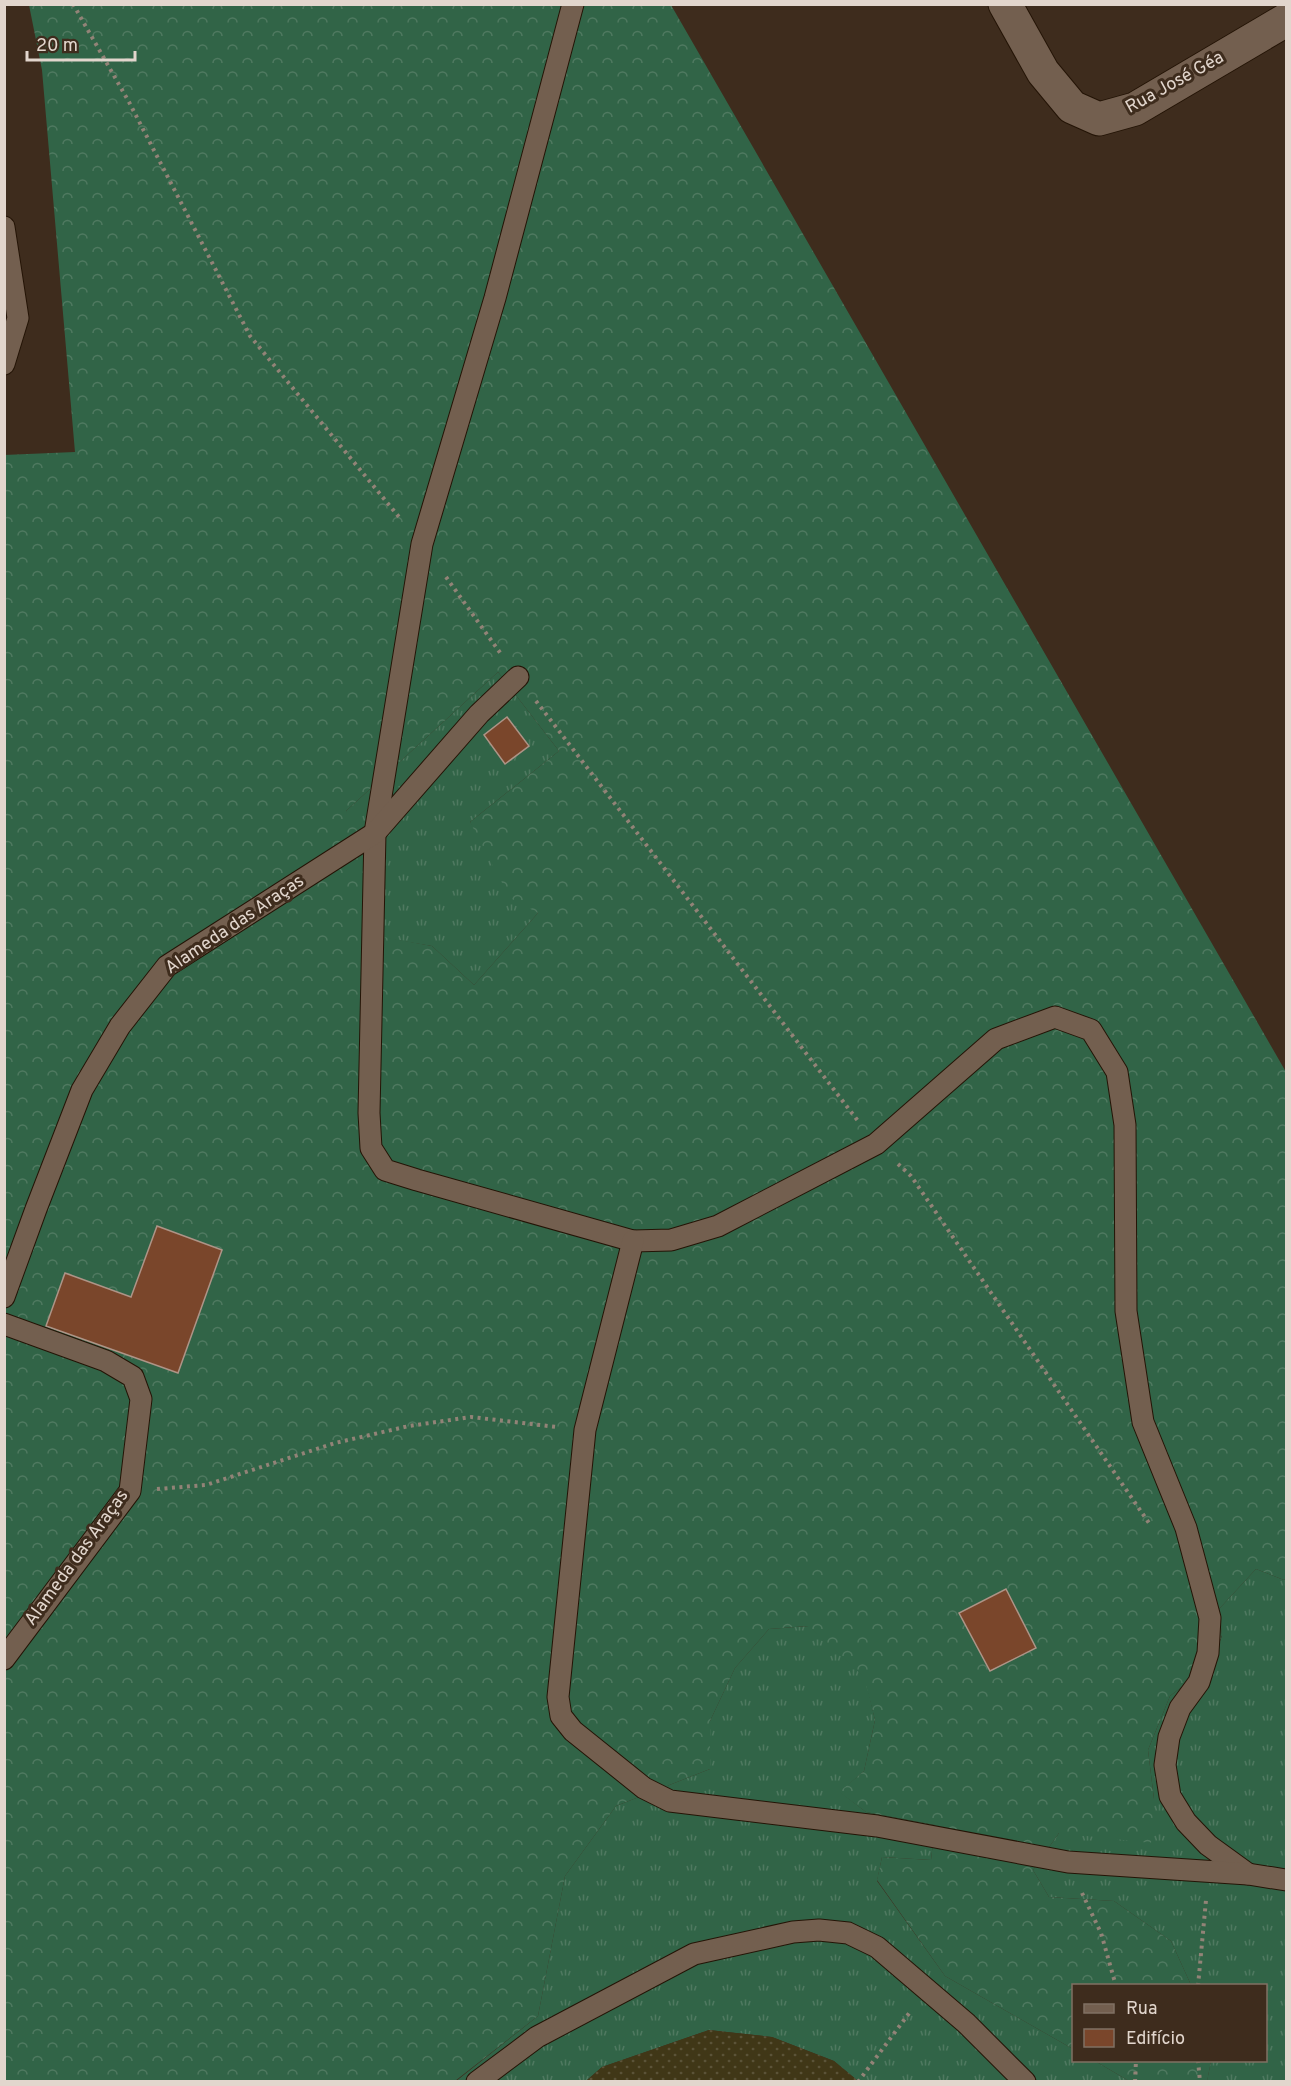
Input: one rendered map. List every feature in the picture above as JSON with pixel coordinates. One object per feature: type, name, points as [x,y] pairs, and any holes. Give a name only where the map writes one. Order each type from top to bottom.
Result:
[{"type":"street","name":"Rua José Géa","points":[[1005,4],[1043,72],[1072,107],[1099,119],[1135,109],[1287,20]]},
{"type":"lane","points":[[573,4],[495,298],[422,544],[375,833],[369,1113],[371,1148],[386,1170],[417,1180],[633,1241],[671,1240],[718,1226],[876,1144],[996,1040],[1055,1017],[1091,1030],[1117,1072],[1125,1125],[1126,1311],[1143,1422],[1186,1528],[1210,1618],[1208,1653],[1199,1682],[1180,1708],[1168,1737],[1165,1764],[1170,1796],[1186,1822],[1208,1845],[1248,1874]]},
{"type":"lane","points":[[4,226],[18,318],[4,364]]},
{"type":"lane","name":"Alameda das Araças","points":[[4,1297],[82,1090],[120,1026],[166,966],[375,833],[478,714],[518,677]]},
{"type":"lane","points":[[633,1241],[585,1430],[558,1697],[561,1716],[573,1731],[644,1788],[670,1801],[877,1826],[1068,1862],[1248,1874],[1287,1880]]},
{"type":"lane","name":"Alameda das Araças","points":[[4,1324],[106,1361],[133,1377],[141,1399],[130,1491],[4,1659]]},
{"type":"lane","points":[[477,2082],[537,2037],[694,1954],[793,1932],[819,1930],[848,1933],[877,1947],[966,2023],[1025,2082]]},
{"type":"path","points":[[73,4],[129,102],[250,336],[422,544],[518,677],[876,1144],[911,1176],[1155,1531]]},
{"type":"path","points":[[130,1491],[206,1485],[335,1443],[409,1426],[471,1417],[585,1430]]},
{"type":"path","points":[[1068,1862],[1101,1933],[1115,1984]]},
{"type":"path","points":[[1198,1984],[1208,1872]]},
{"type":"path","points":[[858,2082],[927,1990]]},
{"type":"path","points":[[1135,2082],[1136,2062]]},
{"type":"path","points":[[1198,2062],[1200,2082]]},
{"type":"green space","points":[[29,5],[671,5],[1286,1072],[1286,1578],[1284,1580],[1256,1569],[1219,1609],[1222,1635],[1211,1664],[1170,1696],[1148,1750],[1154,1799],[1151,1843],[1059,1833],[1033,1870],[1049,1897],[1114,1901],[1171,1941],[1191,1984],[1072,1984],[1072,2048],[945,1976],[877,1880],[882,1857],[931,1860],[935,1825],[866,1812],[839,1792],[864,1771],[875,1720],[864,1677],[808,1626],[769,1629],[735,1668],[710,1721],[710,1769],[616,1806],[565,1876],[538,2016],[455,2081],[5,2081],[4,455],[75,452],[42,70]],"holes":[[[498,672],[559,751],[470,822],[510,898],[538,913],[474,985],[432,946],[373,935],[373,849],[346,811]]]},
{"type":"green space","points":[[498,672],[559,751],[470,822],[538,913],[474,985],[432,946],[373,936],[346,811]]},
{"type":"green space","points":[[1256,1569],[1284,1580],[1286,1578],[1286,2081],[1207,2081],[1211,2062],[1267,2062],[1267,1984],[1191,1984],[1171,1941],[1114,1901],[1049,1897],[1033,1870],[1059,1833],[1154,1799],[1148,1750],[1170,1696],[1211,1664],[1222,1636],[1219,1609]]},
{"type":"green space","points":[[809,1626],[865,1677],[875,1720],[864,1771],[840,1792],[866,1812],[935,1825],[931,1860],[882,1857],[877,1881],[945,1976],[1072,2048],[1072,2062],[1097,2062],[1129,2081],[858,2081],[834,2061],[772,2037],[709,2030],[602,2067],[586,2081],[455,2082],[538,2016],[565,1876],[616,1806],[710,1769],[710,1721],[735,1668],[769,1629]]},
{"type":"green space","points":[[1097,2062],[1211,2062],[1207,2082],[1129,2081]]},
{"type":"sand","points":[[709,2030],[772,2037],[834,2061],[858,2081],[586,2081],[602,2067]]},
{"type":"building","points":[[507,717],[529,746],[505,764],[484,735]]},
{"type":"building","points":[[157,1226],[222,1250],[178,1373],[46,1326],[65,1273],[131,1297]]},
{"type":"building","points":[[1006,1589],[1036,1648],[990,1671],[959,1613]]}]
